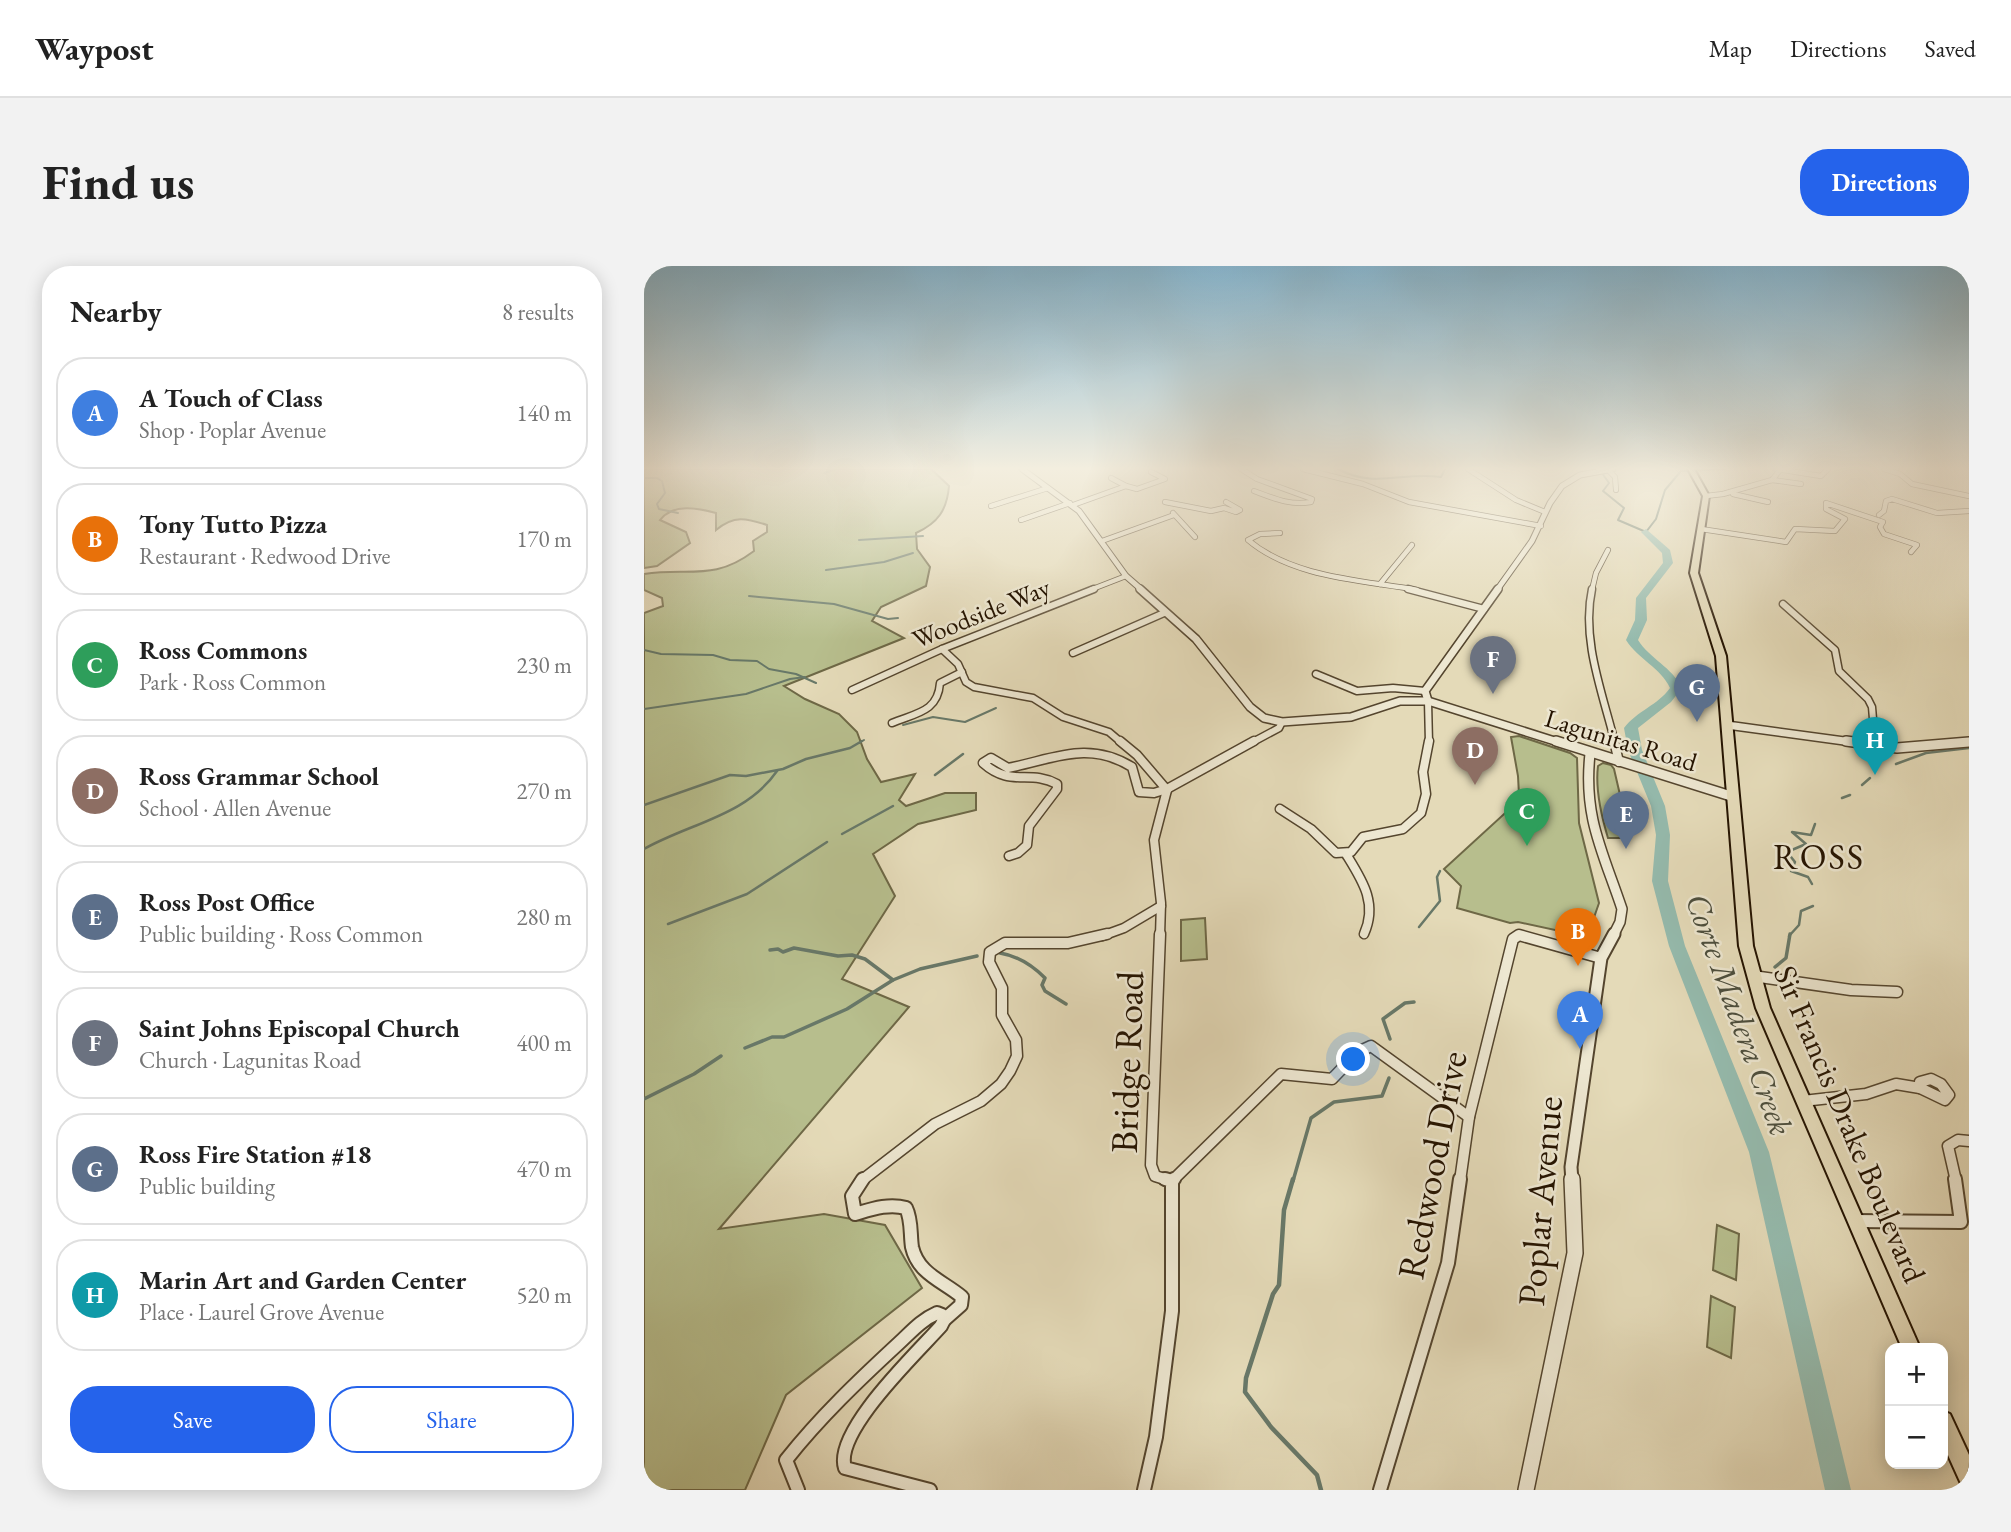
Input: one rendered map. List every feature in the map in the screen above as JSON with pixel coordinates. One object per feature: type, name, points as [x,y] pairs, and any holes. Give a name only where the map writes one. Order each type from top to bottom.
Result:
[{"type":"main road","name":"Sir Francis Drake Boulevard","points":[[1701,528],[1694,573],[1721,656],[1746,946],[1752,976],[1763,1008],[1909,1343]]},
{"type":"main road","points":[[1948,1431],[1966,1468]]},
{"type":"street","name":"Lagunitas Road","points":[[1090,526],[1126,576],[1211,656],[1250,707],[1264,718],[1282,722],[1351,717],[1400,701],[1428,701],[1734,797]]},
{"type":"street","points":[[1102,541],[1143,526]]},
{"type":"street","points":[[1185,526],[1195,537]]},
{"type":"street","points":[[1425,691],[1541,526]]},
{"type":"street","points":[[1701,528],[1786,542],[1795,529],[1835,531],[1839,526]]},
{"type":"street","points":[[1880,526],[1884,534],[1917,545],[1911,552]]},
{"type":"street","points":[[1280,533],[1261,534],[1248,540],[1273,557],[1315,571],[1423,591],[1483,609]]},
{"type":"street","points":[[1380,584],[1412,545]]},
{"type":"street","points":[[1608,550],[1597,569],[1588,618],[1619,762]]},
{"type":"street","name":"Woodside Way","points":[[852,690],[942,649],[1126,576]]},
{"type":"street","points":[[1783,604],[1835,650],[1839,671],[1868,699],[1872,706],[1875,746]]},
{"type":"street","points":[[1073,653],[1164,613]]},
{"type":"street","points":[[942,649],[958,664],[966,682],[974,687],[1033,698],[1063,718],[1108,732],[1137,755],[1167,790]]},
{"type":"street","points":[[892,723],[934,705],[939,697],[940,683],[962,672]]},
{"type":"street","points":[[1315,674],[1331,678],[1357,691],[1393,688],[1425,691]]},
{"type":"street","points":[[1280,809],[1311,829],[1336,853],[1351,852],[1366,836],[1403,829],[1421,813],[1426,794],[1423,772],[1430,735],[1425,691]]},
{"type":"street","points":[[1009,856],[1018,853],[1027,845],[1029,826],[1057,789],[1057,784],[1041,779],[1003,778],[983,763],[985,760],[991,758],[1008,768],[1073,753],[1098,751],[1111,754],[1132,768],[1139,792],[1152,794],[1167,790],[1175,783],[1279,728],[1282,722]]},
{"type":"street","points":[[1727,725],[1875,746],[1914,748],[1969,741]]},
{"type":"street","name":"Poplar Avenue","points":[[1526,1490],[1575,1253],[1571,1167],[1601,958],[1620,922],[1622,909],[1587,806],[1590,754]]},
{"type":"street","name":"Bridge Road","points":[[1144,1490],[1156,1437],[1172,1311],[1172,1181],[1155,1176],[1151,1165],[1161,905],[1154,840],[1167,790]]},
{"type":"street","points":[[1346,854],[1372,899],[1371,923],[1364,934]]},
{"type":"street","points":[[930,1490],[926,1486],[845,1468],[842,1458],[859,1423],[944,1320],[961,1305],[962,1297],[919,1265],[913,1250],[912,1218],[906,1209],[897,1205],[886,1205],[855,1214],[853,1193],[864,1178],[936,1123],[954,1117],[997,1088],[1013,1068],[1018,1049],[1014,1034],[1004,1023],[1001,1011],[1001,981],[988,963],[988,957],[994,947],[1005,943],[1077,943],[1108,937],[1137,923],[1161,905]]},
{"type":"street","name":"Redwood Drive","points":[[1380,1490],[1448,1263],[1469,1117],[1515,936],[1601,958]]},
{"type":"street","points":[[1752,976],[1851,990],[1897,992]]},
{"type":"street","points":[[1172,1181],[1281,1074],[1332,1079],[1358,1052],[1371,1046],[1469,1117]]},
{"type":"street","points":[[1803,1101],[1866,1094],[1895,1084],[1920,1088]]},
{"type":"street","points":[[1856,1221],[1961,1222],[1960,1199],[1948,1146],[1958,1140],[1969,1141]]},
{"type":"street","points":[[798,1490],[786,1460],[807,1432],[860,1377],[924,1320],[937,1314],[942,1315],[944,1320]]},
{"type":"green space","points":[[644,526],[673,526],[686,532],[690,543],[657,566],[644,568]]},
{"type":"green space","points":[[767,526],[928,526],[916,533],[917,549],[930,567],[926,586],[881,607],[872,621],[904,638],[784,686],[839,714],[857,732],[867,759],[881,782],[915,774],[899,800],[906,806],[945,793],[976,793],[976,810],[918,824],[873,854],[895,896],[842,979],[909,1007],[719,1229],[824,1214],[885,1225],[922,1288],[786,1395],[745,1490],[644,1490],[644,613],[663,606],[662,598],[644,590],[644,574],[700,572],[726,567],[754,551],[753,541],[767,532]]},
{"type":"green space","points":[[1519,736],[1570,753],[1577,758],[1579,823],[1599,903],[1591,926],[1578,935],[1518,922],[1510,923],[1457,908],[1461,886],[1444,869],[1514,805],[1513,801],[1519,795],[1511,737]]},
{"type":"green space","points":[[1603,763],[1614,769],[1630,838],[1608,838],[1597,784],[1598,766]]},
{"type":"green space","points":[[1205,918],[1207,959],[1181,961],[1181,920]]},
{"type":"green space","points":[[1717,1225],[1739,1234],[1736,1280],[1713,1270]]},
{"type":"green space","points":[[1711,1296],[1735,1307],[1731,1358],[1707,1347]]},
{"type":"waterway","points":[[1632,526],[1646,532],[1651,526]]},
{"type":"waterway","name":"Corte Madera Creek","points":[[1646,532],[1667,552],[1668,563],[1641,598],[1641,620],[1632,640],[1642,653],[1668,674],[1676,688],[1667,700],[1631,728],[1635,750],[1658,806],[1663,835],[1660,881],[1677,946],[1759,1152],[1838,1490]]},
{"type":"waterway","points":[[859,540],[923,536]]},
{"type":"waterway","points":[[826,570],[884,562],[913,553]]},
{"type":"waterway","points":[[749,596],[834,604],[888,619],[898,618]]},
{"type":"waterway","points":[[644,650],[661,654],[713,655],[730,660],[757,661],[769,669],[803,677]]},
{"type":"waterway","points":[[644,709],[746,694],[803,677]]},
{"type":"waterway","points":[[803,677],[816,683]]},
{"type":"waterway","points":[[903,725],[933,717],[965,722],[996,708]]},
{"type":"waterway","points":[[859,743],[864,740]]},
{"type":"waterway","points":[[644,805],[730,775],[746,776],[783,769],[806,759],[850,748],[862,741]]},
{"type":"waterway","points":[[1896,764],[1926,753],[1969,748]]},
{"type":"waterway","points":[[935,775],[963,754]]},
{"type":"waterway","points":[[644,849],[733,809],[750,799],[777,771]]},
{"type":"waterway","points":[[1862,785],[1870,778]]},
{"type":"waterway","points":[[1842,798],[1850,795]]},
{"type":"waterway","points":[[842,834],[893,806]]},
{"type":"waterway","points":[[1812,884],[1808,877],[1791,871],[1795,862],[1787,852],[1806,844],[1792,832],[1811,835],[1815,824]]},
{"type":"waterway","points":[[668,924],[747,894],[827,842]]},
{"type":"waterway","points":[[1419,927],[1440,901],[1437,877],[1440,871]]},
{"type":"waterway","points":[[1790,935],[1799,925],[1801,911],[1813,906]]},
{"type":"waterway","points":[[1775,967],[1786,958],[1790,935]]},
{"type":"waterway","points":[[770,950],[778,949],[783,952],[794,948],[838,956],[852,955],[865,959],[893,980]]},
{"type":"waterway","points":[[1000,953],[1019,959],[1035,969],[1045,978],[1042,985],[1045,991],[1066,1004]]},
{"type":"waterway","points":[[893,980],[920,969],[977,956]]},
{"type":"waterway","points":[[745,1048],[772,1037],[784,1037],[847,1009],[893,980]]},
{"type":"waterway","points":[[1390,1039],[1383,1019],[1405,1003],[1414,1002]]},
{"type":"waterway","points":[[644,1099],[694,1074],[721,1056]]},
{"type":"waterway","points":[[1293,1181],[1311,1118],[1334,1102],[1382,1096],[1389,1078]]},
{"type":"waterway","points":[[1293,1179],[1284,1210],[1279,1285],[1273,1294],[1246,1378],[1245,1392],[1271,1427],[1317,1475],[1321,1490]]},
{"type":"place","name":"Saint Johns Episcopal Church","points":[[1493,694]]},
{"type":"place","name":"Ross Fire Station #18","points":[[1697,722]]},
{"type":"place","name":"Marin Art and Garden Center","points":[[1875,775]]},
{"type":"place","name":"Ross Grammar School","points":[[1475,785]]},
{"type":"place","name":"Ross Commons","points":[[1527,846]]},
{"type":"place","name":"Ross Post Office","points":[[1626,849]]},
{"type":"place","name":"Tony Tutto Pizza","points":[[1578,966]]},
{"type":"place","name":"A Touch of Class","points":[[1580,1049]]},
{"type":"district","name":"ROSS","points":[[1819,857]]}]
